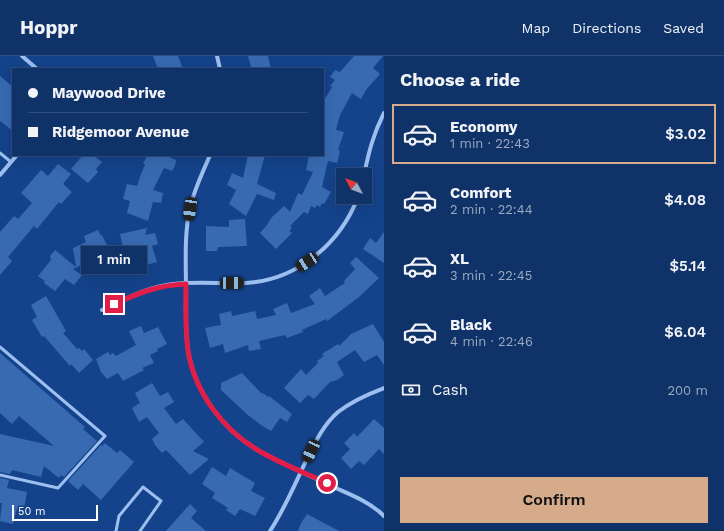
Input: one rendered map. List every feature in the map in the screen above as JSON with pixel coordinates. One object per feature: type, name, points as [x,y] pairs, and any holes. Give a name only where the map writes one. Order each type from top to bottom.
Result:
[{"type":"street","points":[[22,56],[36,68]]},
{"type":"street","points":[[217,56],[220,68]]},
{"type":"street","points":[[365,168],[368,151],[375,131],[384,113]]},
{"type":"street","points":[[0,175],[16,156]]},
{"type":"street","points":[[210,156],[195,191],[186,231],[186,329],[188,351],[194,373],[202,392],[214,411],[227,426],[242,439],[261,452],[365,502],[384,516]]},
{"type":"street","points":[[102,310],[155,287],[186,284],[247,283],[282,275],[299,267],[314,257],[330,243],[343,227],[355,204]]},
{"type":"street","points":[[270,531],[286,504],[316,441],[325,427],[337,414],[352,402],[384,388]]},
{"type":"lane","points":[[0,153],[11,162]]},
{"type":"lane","points":[[0,347],[104,436],[58,488],[0,474]]},
{"type":"lane","points":[[116,531],[119,516],[143,487],[161,501],[140,531]]},
{"type":"building","points":[[153,56],[178,56],[183,68],[158,68]]},
{"type":"building","points":[[248,56],[268,56],[271,68],[251,67]]},
{"type":"building","points":[[354,56],[383,56],[373,68],[380,74],[366,90],[361,99],[352,93],[340,115],[336,130],[344,132],[338,150],[340,151],[337,163],[328,161],[322,187],[331,192],[324,204],[322,203],[320,207],[317,205],[315,208],[311,206],[308,214],[304,212],[290,226],[292,228],[289,231],[292,233],[276,249],[260,233],[271,218],[284,206],[290,212],[298,193],[302,195],[313,172],[306,170],[309,156],[324,156],[324,100],[332,87],[330,86],[335,80],[330,77],[335,70],[340,72]]},
{"type":"building","points":[[0,76],[12,86],[12,130],[0,121]]},
{"type":"building","points":[[82,156],[94,156],[102,162],[96,169],[98,172],[88,183],[71,169]]},
{"type":"building","points":[[147,156],[166,156],[176,160],[172,171],[164,168],[153,190],[163,193],[161,203],[153,202],[148,221],[127,213],[130,201],[123,199],[127,184],[137,186],[145,165],[143,163]]},
{"type":"building","points":[[248,156],[265,156],[257,184],[276,193],[274,200],[257,194],[246,216],[229,204],[236,190],[227,185],[232,173],[243,178]]},
{"type":"building","points":[[58,164],[71,174],[63,184],[72,192],[61,204],[59,202],[37,229],[34,226],[8,257],[12,261],[0,275],[0,232],[14,216],[18,219],[32,203],[21,193],[41,170],[48,176]]},
{"type":"building","points":[[245,219],[247,246],[218,247],[217,251],[206,251],[206,226],[229,227],[229,220]]},
{"type":"building","points":[[147,228],[145,235],[155,233],[158,244],[152,246],[157,262],[128,270],[120,234]]},
{"type":"building","points":[[98,230],[115,262],[102,267],[98,258],[73,269],[82,275],[74,285],[65,279],[55,291],[44,283],[45,281],[38,276],[51,260],[50,256],[55,250],[76,267],[73,248],[86,242],[84,236]]},
{"type":"building","points":[[384,232],[384,263],[363,249],[370,238],[376,243]]},
{"type":"building","points":[[356,257],[379,278],[359,297],[327,321],[326,319],[302,330],[303,332],[287,338],[285,335],[259,341],[261,349],[249,351],[248,345],[225,353],[223,344],[210,348],[205,328],[221,325],[219,314],[231,311],[232,316],[255,311],[257,319],[276,315],[273,309],[287,303],[291,313],[315,304],[309,296],[320,288],[325,296],[345,283],[344,281],[355,269],[350,263]]},
{"type":"building","points":[[46,296],[66,331],[63,333],[77,349],[79,348],[82,351],[84,349],[93,360],[79,373],[71,364],[70,366],[44,336],[42,337],[32,320],[37,317],[31,305]]},
{"type":"building","points":[[373,324],[384,342],[384,365],[377,355],[364,362],[355,350],[337,362],[344,375],[337,380],[330,382],[314,399],[308,395],[300,403],[284,388],[301,369],[306,375],[318,363],[317,361],[324,356],[322,354],[338,344],[339,346],[351,334]]},
{"type":"building","points":[[141,326],[144,333],[158,327],[167,344],[157,349],[158,351],[150,355],[154,363],[142,368],[144,370],[123,381],[118,373],[107,379],[101,372],[96,359],[108,352],[110,355],[113,353],[116,356],[136,345],[129,331]]},
{"type":"building","points":[[0,353],[85,427],[83,429],[97,441],[64,477],[61,475],[59,478],[44,466],[41,477],[12,470],[10,474],[0,472],[0,434],[54,446],[19,416],[12,424],[0,413]]},
{"type":"building","points":[[242,373],[262,394],[263,393],[268,397],[269,396],[292,414],[287,422],[280,418],[271,431],[249,416],[221,390],[221,383]]},
{"type":"building","points":[[152,383],[160,396],[168,392],[174,402],[164,408],[176,424],[183,419],[204,442],[193,451],[209,459],[190,475],[166,450],[162,453],[155,445],[152,439],[159,433],[147,417],[139,422],[132,408],[140,403],[135,393]]},
{"type":"building","points":[[374,419],[384,428],[384,454],[379,449],[364,465],[359,461],[351,469],[341,458],[350,449],[344,443],[354,433],[357,437]]},
{"type":"building","points":[[105,443],[117,453],[120,450],[134,462],[101,500],[83,484],[78,490],[68,481],[101,445],[102,446]]},
{"type":"building","points":[[212,467],[226,476],[230,468],[255,483],[251,491],[265,498],[255,516],[240,509],[235,516],[226,510],[228,508],[212,498],[215,493],[202,484]]},
{"type":"building","points":[[0,478],[9,480],[7,488],[27,492],[24,509],[17,508],[13,524],[0,521],[2,503],[0,503]]},
{"type":"building","points":[[190,504],[197,511],[191,518],[206,531],[166,531]]},
{"type":"building","points":[[307,514],[339,531],[298,531]]},
{"type":"route","points":[[114,304],[155,287],[173,284],[186,284],[186,329],[188,351],[194,373],[202,392],[214,411],[227,426],[242,439],[261,452],[327,483]]}]
